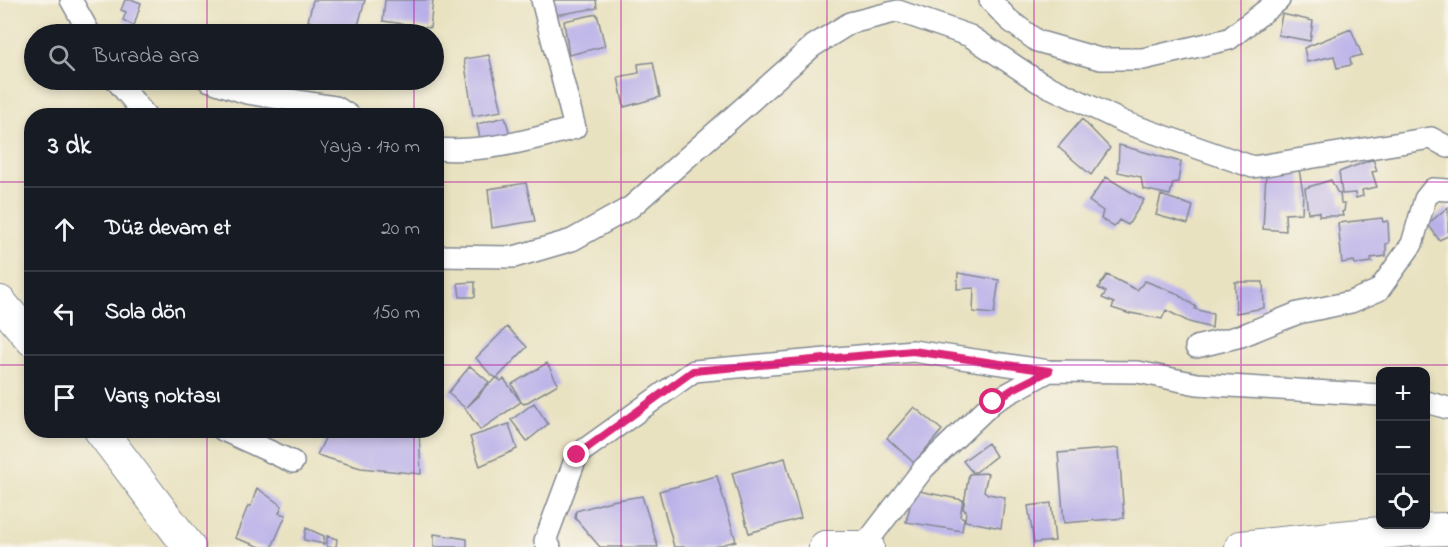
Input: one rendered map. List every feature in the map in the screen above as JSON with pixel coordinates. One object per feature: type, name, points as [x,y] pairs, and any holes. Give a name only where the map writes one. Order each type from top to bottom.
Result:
[{"type":"main road","points":[[0,302],[24,330]]},
{"type":"main road","points":[[106,438],[189,547]]},
{"type":"main road","points":[[1241,547],[1410,530],[1448,529]]},
{"type":"main road","points":[[825,547],[868,547]]},
{"type":"street","points":[[71,0],[84,24]]},
{"type":"street","points":[[444,150],[457,151],[510,146],[575,128],[542,0]]},
{"type":"street","points":[[990,0],[1009,20],[1037,40],[1100,59],[1143,59],[1229,39],[1279,0]]},
{"type":"street","points":[[444,256],[514,257],[572,240],[631,207],[813,46],[850,23],[898,11],[922,9],[970,36],[1039,82],[1126,123],[1253,167],[1431,138],[1448,147]]},
{"type":"street","points":[[125,90],[140,108]]},
{"type":"street","points":[[238,90],[338,108]]},
{"type":"street","points":[[1196,346],[1240,336],[1298,313],[1352,302],[1379,290],[1412,244],[1425,200],[1432,189],[1448,190]]},
{"type":"street","points":[[550,547],[545,541],[577,455],[693,371],[913,351],[1049,371],[1138,372],[1197,384],[1376,395]]},
{"type":"street","points":[[864,546],[924,468],[993,402],[1049,371]]},
{"type":"street","points":[[1430,403],[1448,408]]},
{"type":"street","points":[[240,438],[293,462]]},
{"type":"building","points":[[125,0],[141,3],[135,24],[123,20],[126,12],[121,10]]},
{"type":"building","points":[[313,0],[365,0],[358,24],[320,24],[308,21]]},
{"type":"building","points":[[385,0],[433,0],[430,24],[383,21]]},
{"type":"building","points":[[553,0],[596,0],[597,8],[556,15]]},
{"type":"building","points":[[597,14],[605,46],[569,55],[564,21]]},
{"type":"building","points":[[1282,14],[1313,21],[1310,41],[1278,35]]},
{"type":"building","points":[[1351,29],[1362,55],[1350,58],[1351,65],[1337,68],[1334,56],[1307,62],[1304,48]]},
{"type":"building","points":[[489,55],[502,111],[473,116],[464,59]]},
{"type":"building","points":[[653,62],[660,97],[624,107],[618,77],[639,73],[638,64]]},
{"type":"building","points":[[505,117],[511,138],[481,143],[477,124]]},
{"type":"building","points":[[1082,119],[1110,148],[1091,175],[1058,147]]},
{"type":"building","points":[[1119,145],[1181,162],[1178,182],[1173,183],[1170,195],[1143,189],[1141,177],[1118,172]]},
{"type":"building","points":[[1373,159],[1377,171],[1372,172],[1377,187],[1362,190],[1363,196],[1356,198],[1355,193],[1342,194],[1339,172]]},
{"type":"building","points":[[1299,169],[1303,193],[1302,213],[1285,214],[1286,231],[1263,229],[1266,171]]},
{"type":"building","points":[[1106,177],[1144,200],[1128,225],[1119,220],[1114,227],[1101,219],[1103,211],[1089,201]]},
{"type":"building","points":[[1331,180],[1337,192],[1340,193],[1341,203],[1345,204],[1343,216],[1319,216],[1319,212],[1308,213],[1305,188]]},
{"type":"building","points":[[526,183],[535,221],[492,228],[488,189]]},
{"type":"building","points":[[1161,195],[1193,206],[1188,224],[1156,215]]},
{"type":"building","points":[[1448,207],[1448,236],[1439,240],[1428,224]]},
{"type":"building","points":[[1382,218],[1383,222],[1388,221],[1389,243],[1386,244],[1386,256],[1371,258],[1372,262],[1342,263],[1338,223]]},
{"type":"building","points":[[958,273],[999,280],[994,314],[973,312],[974,288],[957,289]]},
{"type":"building","points":[[1107,275],[1137,290],[1145,281],[1174,292],[1196,307],[1195,309],[1213,314],[1212,328],[1189,322],[1166,310],[1162,319],[1130,314],[1112,308],[1114,303],[1102,298],[1106,292],[1098,288]]},
{"type":"building","points":[[475,282],[475,297],[460,297],[458,283]]},
{"type":"building","points":[[1235,282],[1263,282],[1264,308],[1236,313]]},
{"type":"building","points":[[507,327],[527,347],[497,378],[491,375],[476,358]]},
{"type":"building","points":[[547,363],[558,384],[524,404],[512,384]]},
{"type":"building","points":[[470,366],[489,382],[467,407],[484,388],[497,378],[501,381],[504,379],[521,402],[480,430],[465,408],[448,393]]},
{"type":"building","points":[[534,403],[548,424],[527,441],[511,420]]},
{"type":"building","points":[[914,407],[942,430],[914,463],[887,438]]},
{"type":"building","points":[[509,424],[517,449],[480,466],[470,437]]},
{"type":"building","points":[[325,438],[419,438],[421,474],[361,468],[317,455]]},
{"type":"building","points":[[988,443],[996,456],[976,472],[972,472],[963,461]]},
{"type":"building","points":[[1119,448],[1124,518],[1064,523],[1058,453]]},
{"type":"building","points":[[785,458],[801,518],[749,533],[732,473]]},
{"type":"building","points":[[988,473],[984,491],[1005,497],[1001,528],[965,521],[966,510],[963,509],[969,474]]},
{"type":"building","points":[[717,476],[736,541],[713,547],[674,547],[659,491]]},
{"type":"building","points":[[257,488],[282,506],[279,513],[286,515],[272,547],[261,547],[235,538]]},
{"type":"building","points":[[914,490],[963,500],[960,516],[964,518],[962,531],[906,522]]},
{"type":"building","points":[[642,496],[658,547],[600,547],[575,518],[576,511],[611,501]]},
{"type":"building","points":[[1051,503],[1055,541],[1034,543],[1028,506]]},
{"type":"building","points":[[306,528],[324,536],[324,544],[304,540]]},
{"type":"building","points":[[434,534],[467,539],[467,547],[434,547]]},
{"type":"building","points":[[327,536],[337,539],[336,547],[327,547]]},
{"type":"route","points":[[577,455],[693,371],[913,351],[1049,371],[993,402]]}]
